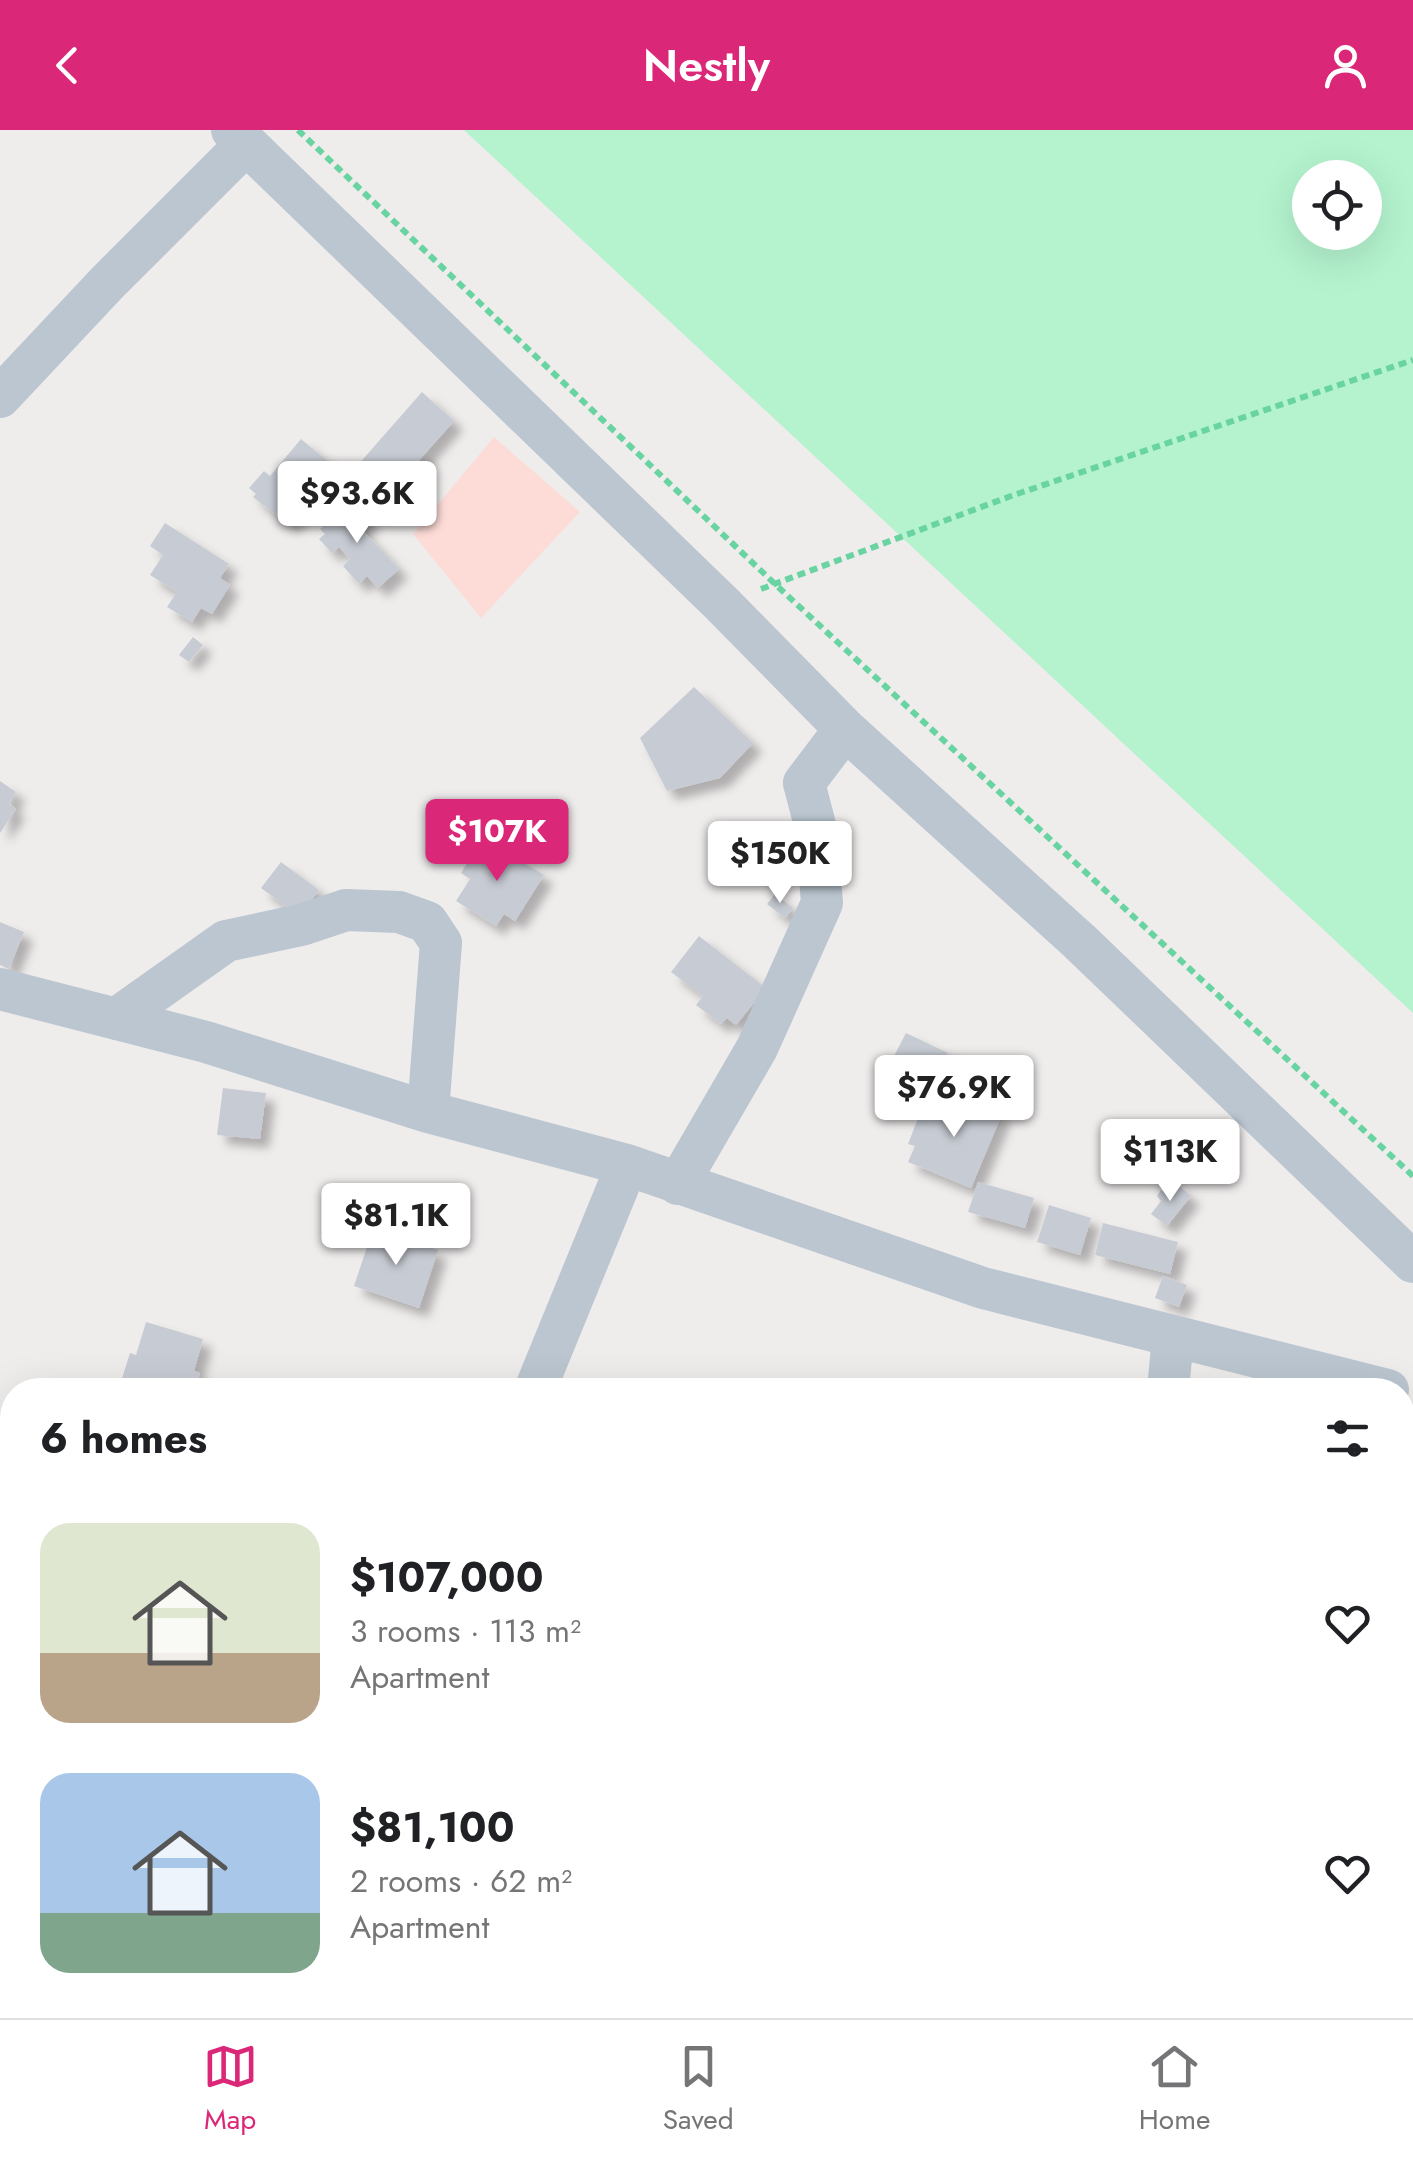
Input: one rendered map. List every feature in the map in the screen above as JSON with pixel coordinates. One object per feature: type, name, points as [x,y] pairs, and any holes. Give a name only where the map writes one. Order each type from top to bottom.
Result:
[{"type":"street","points":[[0,397],[239,137],[722,604],[845,729],[1080,942],[1413,1262]]},
{"type":"street","points":[[678,1184],[757,1048],[822,903],[816,829],[804,783],[845,729]]},
{"type":"street","points":[[116,1019],[226,941],[301,925],[346,910],[399,912],[427,922],[442,943],[428,1112]]},
{"type":"street","points":[[0,990],[206,1042],[428,1112],[627,1165],[982,1288],[1340,1378]]},
{"type":"street","points":[[540,1378],[627,1165]]},
{"type":"street","points":[[1169,1378],[1173,1336]]},
{"type":"path","points":[[298,130],[775,584],[1413,1176]]},
{"type":"path","points":[[722,604],[1029,490],[1413,360]]},
{"type":"shaded area","points":[[494,437],[580,512],[481,618],[413,534]]},
{"type":"green space","points":[[464,130],[1413,130],[1413,1013]]},
{"type":"building","points":[[422,392],[454,421],[374,511],[342,483]]},
{"type":"building","points":[[301,439],[336,468],[289,525],[253,497],[256,494],[249,488],[264,471],[270,476]]},
{"type":"building","points":[[352,500],[371,520],[361,529],[399,569],[378,588],[367,576],[359,584],[343,566],[350,559],[339,547],[332,553],[319,539],[325,534],[320,529]]},
{"type":"building","points":[[165,523],[229,564],[220,578],[230,585],[212,614],[201,608],[192,622],[167,607],[177,592],[150,575],[163,555],[150,546]]},
{"type":"building","points":[[193,637],[203,645],[189,662],[179,655]]},
{"type":"building","points":[[694,687],[753,743],[720,778],[667,791],[640,738]]},
{"type":"building","points":[[0,781],[16,792],[9,804],[16,809],[0,833]]},
{"type":"building","points":[[483,838],[544,875],[515,921],[504,914],[496,926],[456,901],[470,879],[461,873]]},
{"type":"building","points":[[281,862],[319,890],[299,916],[261,888]]},
{"type":"building","points":[[775,894],[793,908],[785,918],[767,904]]},
{"type":"building","points":[[0,922],[24,932],[9,969],[0,965]]},
{"type":"building","points":[[699,936],[766,988],[736,1025],[727,1018],[721,1024],[696,1005],[703,996],[671,972]]},
{"type":"building","points":[[906,1033],[948,1053],[937,1076],[894,1056]]},
{"type":"building","points":[[223,1088],[266,1093],[260,1139],[217,1135]]},
{"type":"building","points":[[956,1095],[1002,1114],[971,1188],[908,1162],[915,1146],[908,1144],[920,1113],[934,1119],[942,1099],[953,1103]]},
{"type":"building","points":[[978,1182],[1034,1198],[1025,1228],[968,1212]]},
{"type":"building","points":[[1174,1182],[1191,1196],[1167,1226],[1151,1214],[1161,1201],[1157,1196],[1161,1190],[1165,1193]]},
{"type":"building","points":[[1049,1205],[1091,1218],[1080,1255],[1037,1242]]},
{"type":"building","points":[[1103,1223],[1178,1242],[1170,1274],[1095,1255]]},
{"type":"building","points":[[373,1229],[438,1250],[419,1308],[354,1286]]},
{"type":"building","points":[[1163,1276],[1187,1285],[1179,1307],[1155,1298]]},
{"type":"building","points":[[146,1322],[203,1339],[194,1371],[200,1373],[199,1378],[122,1378],[130,1353],[136,1355]]}]
